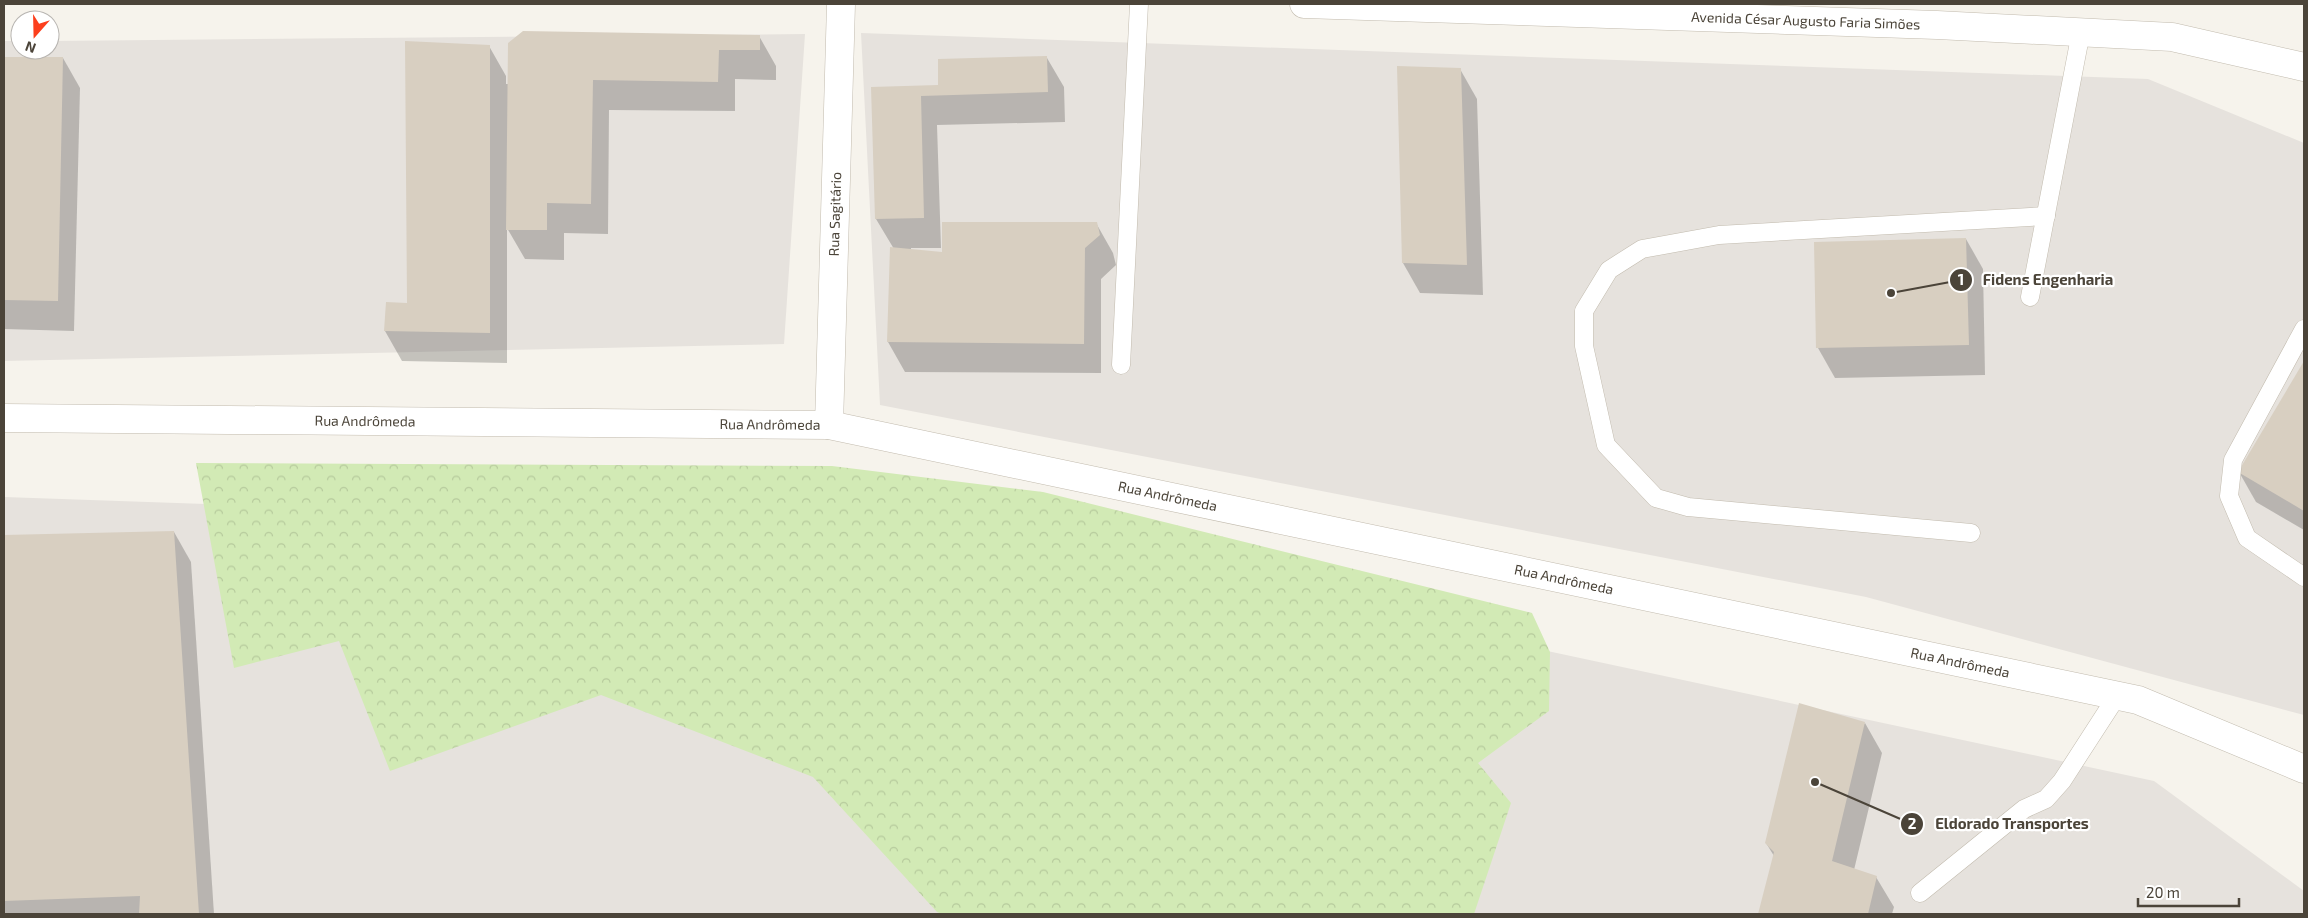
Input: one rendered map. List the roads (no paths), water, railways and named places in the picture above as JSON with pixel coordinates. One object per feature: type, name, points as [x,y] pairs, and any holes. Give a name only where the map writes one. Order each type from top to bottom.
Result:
[{"type":"street","name":"Rua Sagitário","points":[[828,424],[841,4]]},
{"type":"street","name":"Avenida César Augusto Faria Simões","points":[[1304,4],[2081,32],[2172,37],[2304,67]]},
{"type":"street","name":"Rua Andrômeda","points":[[4,418],[828,424],[2138,700],[2304,768]]},
{"type":"lane","points":[[1121,365],[1139,4]]},
{"type":"lane","points":[[2030,298],[2081,32]]},
{"type":"lane","points":[[1971,534],[1688,507],[1656,498],[1606,446],[1584,346],[1584,311],[1609,270],[1642,250],[1719,235],[2046,216]]},
{"type":"lane","points":[[2304,329],[2234,460],[2229,496],[2247,538],[2304,577]]},
{"type":"lane","points":[[1920,893],[2024,809],[2046,799],[2062,781],[2117,696]]},
{"type":"place","name":"Fidens Engenharia","points":[[1891,293]]},
{"type":"place","name":"Eldorado Transportes","points":[[1815,782]]}]
